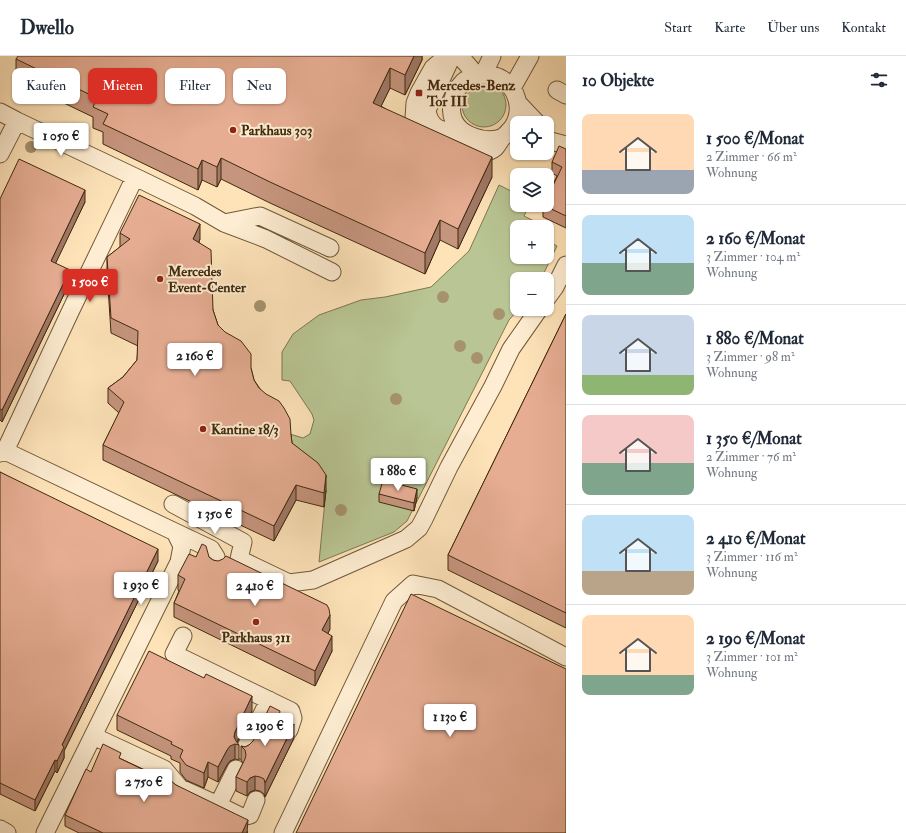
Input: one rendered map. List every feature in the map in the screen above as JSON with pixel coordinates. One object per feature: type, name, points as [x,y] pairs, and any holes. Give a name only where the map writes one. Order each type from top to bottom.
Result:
[{"type":"street","points":[[460,56],[480,75]]},
{"type":"street","points":[[480,75],[492,56]]},
{"type":"street","points":[[512,88],[530,56]]},
{"type":"street","points":[[445,62],[455,92]]},
{"type":"street","points":[[445,62],[427,110],[428,118],[436,128],[488,140],[510,134]]},
{"type":"street","points":[[445,62],[433,68],[419,93],[414,111],[414,118],[417,124],[436,137],[468,151],[486,153],[494,149],[510,134]]},
{"type":"street","points":[[457,133],[451,111],[452,100],[455,92],[471,77],[480,75],[492,76],[498,77],[506,82],[516,94],[518,104],[517,116]]},
{"type":"street","points":[[518,104],[530,116]]},
{"type":"street","points":[[0,112],[195,206],[224,223],[266,239],[332,272]]},
{"type":"street","points":[[0,154],[17,121]]},
{"type":"street","points":[[135,177],[3,452],[211,549],[216,557],[217,566]]},
{"type":"street","points":[[224,223],[260,216],[330,248]]},
{"type":"street","points":[[554,288],[566,265]]},
{"type":"street","points":[[173,504],[243,542],[239,559],[289,583],[313,580],[406,539],[418,528],[424,519],[449,467],[493,386],[511,349],[534,316]]},
{"type":"street","points":[[45,833],[179,562],[182,546],[175,532]]},
{"type":"street","points":[[283,833],[394,601],[413,584],[438,589],[566,657]]},
{"type":"street","points":[[183,636],[174,654],[291,711],[293,718],[289,730]]},
{"type":"street","points":[[244,751],[269,700]]},
{"type":"street","points":[[93,736],[164,769],[180,788],[242,817],[250,815],[256,800]]},
{"type":"street","points":[[218,805],[236,769]]},
{"type":"street","points":[[0,830],[7,833]]},
{"type":"green space","points":[[480,83],[488,83],[493,84],[500,89],[505,96],[505,114],[500,121],[493,126],[480,127],[472,124],[465,117],[462,109],[462,101],[465,93],[472,86]]},
{"type":"green space","points":[[499,185],[510,190],[510,212],[526,212],[524,216],[532,220],[510,220],[510,264],[548,264],[544,272],[510,272],[510,316],[513,316],[509,320],[407,521],[394,532],[319,562],[326,490],[292,458],[290,434],[303,438],[310,434],[314,420],[312,414],[290,381],[282,380],[282,352],[293,334],[319,315],[361,300],[385,297],[431,287],[469,251]]},
{"type":"green space","points":[[554,244],[557,246],[554,252]]},
{"type":"building","points":[[18,56],[414,56],[405,75],[390,68],[373,103],[492,157],[458,229],[440,220],[425,253],[221,158],[217,167],[202,160],[198,169],[103,124],[108,114],[93,107],[94,104],[157,104],[157,68],[88,68],[88,94],[80,90],[80,68],[35,68],[16,59]]},
{"type":"building","points":[[559,146],[566,149],[566,216],[554,210],[554,184],[562,167],[552,162]]},
{"type":"building","points":[[19,159],[85,190],[51,261],[70,270],[2,410],[0,409],[0,199]]},
{"type":"building","name":"Kantine 18/3","points":[[139,195],[200,224],[193,239],[211,250],[213,310],[218,325],[225,332],[241,341],[251,354],[251,368],[254,380],[259,388],[266,394],[279,401],[290,419],[292,443],[318,463],[326,475],[324,493],[296,485],[274,526],[103,445],[124,402],[108,388],[123,377],[137,360],[138,331],[111,318],[107,257],[130,239],[120,233]]},
{"type":"building","points":[[566,314],[566,613],[448,555]]},
{"type":"building","points":[[0,472],[158,549],[62,745],[64,747],[57,761],[55,760],[35,800],[0,783]]},
{"type":"building","points":[[383,480],[417,489],[414,503],[379,494]]},
{"type":"building","name":"Parkhaus 311","points":[[202,544],[206,546],[209,557],[213,560],[218,561],[226,556],[327,605],[330,615],[322,630],[332,636],[315,671],[174,603],[185,579],[178,575],[189,554],[196,557]]},
{"type":"building","points":[[411,594],[566,669],[566,833],[296,833]]},
{"type":"building","points":[[149,651],[204,678],[206,674],[252,696],[235,732],[234,737],[239,745],[235,744],[230,746],[218,767],[208,762],[204,773],[186,765],[180,757],[183,750],[171,744],[172,742],[117,715]]},
{"type":"building","points":[[270,706],[280,711],[279,717],[282,723],[291,726],[294,724],[265,783],[264,779],[255,776],[250,778],[247,782],[236,777],[246,755],[245,750],[241,746],[245,747],[253,741]]},
{"type":"building","points":[[103,744],[121,753],[119,758],[169,782],[170,780],[176,785],[248,820],[242,833],[103,833],[65,815],[86,769],[91,772]]},
{"type":"place","name":"Mercedes-Benz Tor III","points":[[419,93]]},
{"type":"place","name":"Parkhaus 303","points":[[233,130]]},
{"type":"place","name":"Mercedes Event-Center","points":[[160,279]]},
{"type":"place","name":"Kantine 18/3","points":[[203,429]]},
{"type":"place","name":"Parkhaus 311","points":[[256,622]]}]
